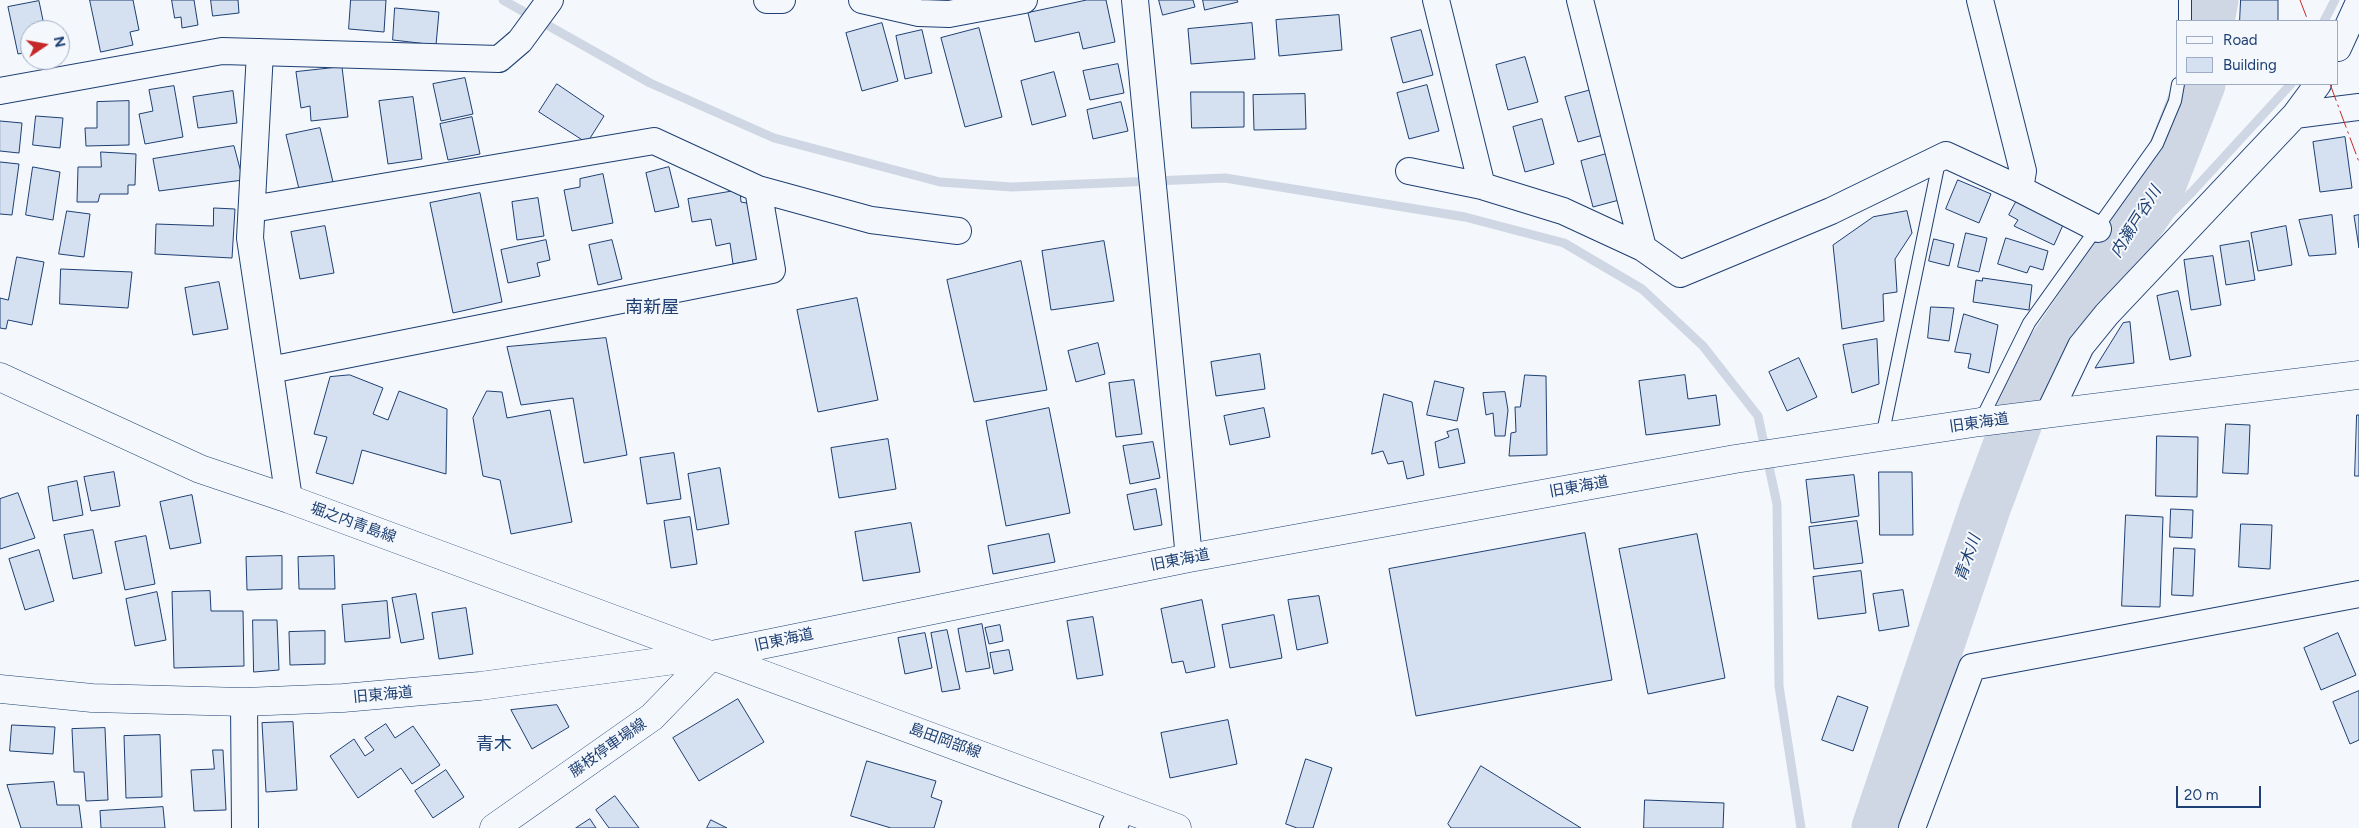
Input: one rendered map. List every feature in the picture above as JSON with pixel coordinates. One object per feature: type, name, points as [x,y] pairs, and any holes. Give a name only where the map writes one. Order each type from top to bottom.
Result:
[{"type":"street","points":[[0,91],[222,51],[499,59],[520,41],[550,0]]},
{"type":"street","points":[[767,0],[782,0]]},
{"type":"street","points":[[862,0],[920,13],[949,14],[1024,0]]},
{"type":"street","points":[[1135,0],[1189,558]]},
{"type":"street","points":[[1436,0],[1482,186]]},
{"type":"street","points":[[1580,0],[1643,248]]},
{"type":"street","points":[[1980,0],[2023,171],[2020,189]]},
{"type":"street","points":[[2339,46],[2359,2]]},
{"type":"street","points":[[260,52],[250,238],[288,499]]},
{"type":"street","points":[[2049,414],[2081,346],[2107,314],[2294,115],[2317,85]]},
{"type":"street","points":[[2294,115],[2359,107]]},
{"type":"street","points":[[252,209],[654,141],[758,189],[871,220],[958,231]]},
{"type":"street","points":[[1409,171],[1482,186],[1563,211],[1643,248],[1680,274],[1831,211],[1946,155],[2020,189],[2098,229]]},
{"type":"street","points":[[270,370],[772,270],[758,189]]},
{"type":"street","name":"旧東海道","points":[[0,690],[92,698],[244,702],[344,698],[480,686],[712,655],[1189,558],[1735,459],[1980,422],[2359,375]]},
{"type":"street","name":"堀之内青島線","points":[[0,377],[200,469],[288,499],[712,655]]},
{"type":"street","points":[[1912,828],[1972,667],[2359,594]]},
{"type":"street","name":"島田岡部線","points":[[712,655],[1118,818],[1177,828]]},
{"type":"street","name":"藤枝停車場線","points":[[494,828],[652,717],[712,655]]},
{"type":"street","points":[[244,702],[245,828]]},
{"type":"lane","points":[[2185,0],[2185,20]]},
{"type":"lane","points":[[1980,422],[2029,323],[2157,144],[2175,101],[2178,85]]},
{"type":"lane","points":[[1882,436],[1940,157]]},
{"type":"building","points":[[90,0],[133,0],[139,30],[130,32],[133,45],[101,52]]},
{"type":"building","points":[[172,0],[194,0],[198,25],[182,28],[181,17],[175,18]]},
{"type":"building","points":[[211,0],[238,0],[239,13],[213,16]]},
{"type":"building","points":[[351,0],[386,0],[384,32],[349,29]]},
{"type":"building","points":[[1087,0],[1106,0],[1115,42],[1083,49],[1079,32],[1035,42],[1028,13]]},
{"type":"building","points":[[1159,0],[1193,0],[1195,7],[1163,15]]},
{"type":"building","points":[[1203,0],[1237,0],[1238,2],[1205,10]]},
{"type":"building","points":[[2241,0],[2278,0],[2278,20],[2240,20]]},
{"type":"building","points":[[39,1],[43,20],[20,20],[20,54],[18,54],[8,7]]},
{"type":"building","points":[[395,8],[439,12],[436,45],[393,40]]},
{"type":"building","points":[[1339,15],[1342,50],[1279,56],[1276,20]]},
{"type":"building","points":[[882,23],[898,81],[862,91],[846,33]]},
{"type":"building","points":[[1252,23],[1255,59],[1191,64],[1188,29]]},
{"type":"building","points":[[979,28],[1002,117],[965,127],[941,38]]},
{"type":"building","points":[[922,30],[932,73],[905,79],[896,36]]},
{"type":"building","points":[[1421,30],[1433,75],[1403,83],[1391,38]]},
{"type":"building","points":[[1525,57],[1538,102],[1508,110],[1496,65]]},
{"type":"building","points":[[1118,64],[1124,93],[1090,100],[1083,71]]},
{"type":"building","points":[[342,67],[348,117],[311,121],[310,106],[301,108],[296,72]]},
{"type":"building","points":[[1054,72],[1066,116],[1032,125],[1021,81]]},
{"type":"building","points":[[465,78],[473,114],[441,121],[433,84]]},
{"type":"building","points":[[557,84],[604,116],[587,143],[539,112]]},
{"type":"building","points":[[1427,85],[1439,131],[1409,139],[1397,93]]},
{"type":"building","points":[[174,86],[183,137],[145,144],[139,114],[153,111],[149,90]]},
{"type":"building","points":[[1595,89],[1607,134],[1578,142],[1565,97]]},
{"type":"building","points":[[233,91],[237,123],[198,128],[193,97]]},
{"type":"building","points":[[1191,92],[1244,92],[1244,127],[1192,128]]},
{"type":"building","points":[[1305,94],[1306,129],[1254,130],[1253,95]]},
{"type":"building","points":[[413,97],[422,159],[388,164],[379,101]]},
{"type":"building","points":[[129,101],[129,145],[86,146],[85,128],[97,128],[97,102]]},
{"type":"building","points":[[1121,102],[1128,131],[1093,139],[1087,110]]},
{"type":"building","points":[[36,116],[63,118],[60,148],[33,145]]},
{"type":"building","points":[[472,117],[480,154],[448,160],[440,124]]},
{"type":"building","points":[[1542,119],[1554,164],[1525,172],[1513,127]]},
{"type":"building","points":[[0,121],[22,123],[19,153],[0,151]]},
{"type":"building","points":[[320,128],[333,182],[299,189],[286,135]]},
{"type":"building","points":[[2345,137],[2352,188],[2320,192],[2313,142]]},
{"type":"building","points":[[234,146],[243,180],[159,191],[153,159]]},
{"type":"building","points":[[101,152],[136,154],[135,185],[128,185],[128,194],[100,194],[98,202],[77,202],[78,167],[101,167]]},
{"type":"building","points":[[1610,153],[1623,199],[1593,207],[1581,161]]},
{"type":"building","points":[[0,162],[19,164],[12,215],[0,214]]},
{"type":"building","points":[[33,167],[60,172],[53,220],[26,215]]},
{"type":"building","points":[[669,167],[679,207],[655,212],[646,173]]},
{"type":"building","points":[[603,174],[613,223],[572,231],[564,190],[580,187],[580,179]]},
{"type":"building","points":[[1958,180],[1991,194],[1979,223],[1946,209]]},
{"type":"building","points":[[740,190],[741,202],[752,204],[760,259],[733,264],[730,243],[716,246],[711,219],[692,222],[688,199]]},
{"type":"building","points":[[480,193],[502,302],[453,313],[430,203]]},
{"type":"building","points":[[538,198],[544,236],[517,240],[512,202]]},
{"type":"building","points":[[2016,202],[2063,225],[2054,245],[2014,226],[2018,220],[2009,215]]},
{"type":"building","points":[[214,208],[235,209],[232,258],[155,254],[156,224],[213,226]]},
{"type":"building","points":[[67,211],[90,214],[84,257],[59,254]]},
{"type":"building","points":[[1907,211],[1912,233],[1895,259],[1897,292],[1883,294],[1884,321],[1842,329],[1833,245],[1873,217]]},
{"type":"building","points":[[2332,215],[2336,254],[2309,256],[2299,220]]},
{"type":"building","points":[[2359,215],[2359,248],[2354,216]]},
{"type":"building","points":[[325,226],[334,273],[300,279],[291,232]]},
{"type":"building","points":[[2286,226],[2292,265],[2258,271],[2251,233]]},
{"type":"building","points":[[1966,233],[1987,238],[1979,272],[1958,267]]},
{"type":"building","points":[[2006,238],[2048,251],[2043,270],[2030,266],[2027,273],[1998,264]]},
{"type":"building","points":[[1934,239],[1954,244],[1949,266],[1929,261]]},
{"type":"building","points":[[546,240],[550,260],[537,263],[540,276],[508,283],[501,250]]},
{"type":"building","points":[[612,240],[622,279],[598,285],[589,245]]},
{"type":"building","points":[[1104,241],[1114,301],[1051,310],[1042,251]]},
{"type":"building","points":[[2249,241],[2255,280],[2226,285],[2220,246]]},
{"type":"building","points":[[2213,256],[2221,305],[2191,310],[2184,260]]},
{"type":"building","points":[[17,257],[44,262],[32,325],[8,320],[6,329],[0,328],[0,298],[8,300]]},
{"type":"building","points":[[1021,261],[1047,390],[974,402],[947,280]]},
{"type":"building","points":[[61,269],[132,272],[128,308],[60,304]]},
{"type":"building","points":[[1983,278],[2032,285],[2029,310],[1973,302],[1976,280],[1982,281]]},
{"type":"building","points":[[219,282],[228,329],[193,335],[185,288]]},
{"type":"building","points":[[2178,291],[2191,356],[2170,360],[2157,296]]},
{"type":"building","points":[[857,298],[878,400],[818,412],[797,310]]},
{"type":"building","points":[[1931,307],[1954,308],[1949,341],[1928,338]]},
{"type":"building","points":[[1964,314],[1998,325],[1989,373],[1968,368],[1971,354],[1955,352]]},
{"type":"building","points":[[2130,322],[2134,363],[2095,368],[2123,323]]},
{"type":"building","points":[[606,338],[627,455],[584,463],[573,398],[521,405],[507,347]]},
{"type":"building","points":[[1877,339],[1879,384],[1852,393],[1843,345]]},
{"type":"building","points":[[1098,343],[1105,374],[1076,382],[1068,351]]},
{"type":"building","points":[[1260,354],[1265,389],[1216,396],[1211,362]]},
{"type":"building","points":[[1799,358],[1817,397],[1787,411],[1769,372]]},
{"type":"building","points":[[350,375],[383,388],[373,414],[388,420],[399,391],[447,409],[446,474],[362,450],[353,484],[316,473],[327,437],[314,434],[330,377]]},
{"type":"building","points":[[1525,375],[1546,376],[1547,455],[1509,456],[1511,433],[1516,432],[1515,407],[1520,407]]},
{"type":"building","points":[[1685,375],[1688,399],[1716,395],[1720,425],[1646,435],[1639,381]]},
{"type":"building","points":[[1134,380],[1142,434],[1116,437],[1109,383]]},
{"type":"building","points":[[1435,381],[1464,388],[1457,421],[1427,415]]},
{"type":"building","points":[[487,391],[502,392],[507,418],[550,410],[572,522],[511,534],[500,480],[483,476],[473,418]]},
{"type":"building","points":[[1505,392],[1508,410],[1505,436],[1495,436],[1493,413],[1486,415],[1483,393]]},
{"type":"building","points":[[1384,394],[1412,402],[1424,475],[1407,479],[1403,461],[1388,464],[1383,451],[1372,454]]},
{"type":"building","points":[[1049,408],[1070,513],[1006,526],[986,421]]},
{"type":"building","points":[[1264,408],[1270,437],[1230,445],[1224,416]]},
{"type":"building","points":[[2357,415],[2359,415],[2359,476],[2355,476]]},
{"type":"building","points":[[2226,424],[2250,425],[2248,474],[2223,473]]},
{"type":"building","points":[[1458,429],[1465,463],[1439,468],[1435,442],[1449,437],[1447,432]]},
{"type":"building","points":[[2157,436],[2198,437],[2197,497],[2156,496]]},
{"type":"building","points":[[888,439],[896,489],[839,498],[831,448]]},
{"type":"building","points":[[1153,442],[1160,478],[1130,484],[1123,446]]},
{"type":"building","points":[[674,453],[681,499],[647,504],[640,458]]},
{"type":"building","points":[[720,468],[729,524],[697,530],[688,474]]},
{"type":"building","points":[[114,472],[120,506],[91,511],[84,477]]},
{"type":"building","points":[[1879,472],[1912,472],[1913,535],[1880,535]]},
{"type":"building","points":[[1854,475],[1859,516],[1811,523],[1806,480]]},
{"type":"building","points":[[77,481],[83,515],[53,521],[48,487]]},
{"type":"building","points":[[1156,489],[1162,525],[1134,530],[1127,495]]},
{"type":"building","points":[[18,493],[35,538],[0,549],[0,499]]},
{"type":"building","points":[[192,495],[201,543],[170,549],[160,502]]},
{"type":"building","points":[[2171,509],[2193,510],[2192,538],[2170,537]]},
{"type":"building","points":[[2126,515],[2163,517],[2160,607],[2122,606]]},
{"type":"building","points":[[690,517],[697,564],[671,568],[664,521]]},
{"type":"building","points":[[1857,521],[1863,563],[1814,569],[1809,527]]},
{"type":"building","points":[[911,523],[920,572],[863,581],[855,532]]},
{"type":"building","points":[[2241,524],[2272,525],[2270,569],[2239,567]]},
{"type":"building","points":[[93,530],[102,573],[73,579],[64,535]]},
{"type":"building","points":[[1585,533],[1612,680],[1416,716],[1389,569]]},
{"type":"building","points":[[1049,534],[1055,562],[993,574],[988,546]]},
{"type":"building","points":[[1697,534],[1725,678],[1648,694],[1619,549]]},
{"type":"building","points":[[146,536],[155,584],[125,590],[115,542]]},
{"type":"building","points":[[2174,548],[2195,549],[2193,596],[2172,595]]},
{"type":"building","points":[[39,550],[54,601],[25,610],[9,559]]},
{"type":"building","points":[[282,556],[282,589],[247,590],[246,557]]},
{"type":"building","points":[[334,556],[335,589],[299,589],[298,557]]},
{"type":"building","points":[[1861,571],[1866,613],[1818,619],[1813,577]]},
{"type":"building","points":[[1903,590],[1909,626],[1879,631],[1873,594]]},
{"type":"building","points":[[210,591],[211,611],[243,611],[244,666],[174,668],[172,592]]},
{"type":"building","points":[[157,592],[166,640],[135,646],[126,599]]},
{"type":"building","points":[[416,594],[424,639],[401,643],[392,598]]},
{"type":"building","points":[[1319,596],[1328,643],[1297,650],[1288,600]]},
{"type":"building","points":[[1202,600],[1215,667],[1186,673],[1183,661],[1172,663],[1161,609]]},
{"type":"building","points":[[387,601],[390,638],[345,642],[342,605]]},
{"type":"building","points":[[466,608],[473,654],[439,659],[432,613]]},
{"type":"building","points":[[1274,615],[1282,658],[1230,668],[1222,625]]},
{"type":"building","points":[[1093,617],[1103,675],[1077,679],[1067,621]]},
{"type":"building","points":[[253,620],[277,620],[279,670],[254,672]]},
{"type":"building","points":[[982,624],[990,668],[966,672],[958,629]]},
{"type":"building","points":[[1000,625],[1003,641],[989,644],[985,628]]},
{"type":"building","points":[[947,630],[960,689],[942,692],[931,633]]},
{"type":"building","points":[[325,631],[325,664],[290,665],[289,632]]},
{"type":"building","points":[[925,633],[932,668],[905,674],[898,638]]},
{"type":"building","points":[[2338,633],[2356,675],[2321,690],[2304,648]]},
{"type":"building","points":[[1009,650],[1013,670],[994,674],[990,653]]},
{"type":"building","points":[[2359,691],[2359,740],[2350,744],[2333,702]]},
{"type":"building","points":[[1838,696],[1868,707],[1853,751],[1822,740]]},
{"type":"building","points":[[738,699],[764,742],[699,781],[673,738]]},
{"type":"building","points":[[557,705],[569,727],[532,749],[511,710]]},
{"type":"building","points":[[1228,720],[1237,764],[1170,778],[1161,733]]},
{"type":"building","points":[[293,722],[297,790],[266,792],[262,723]]},
{"type":"building","points":[[386,724],[395,738],[413,726],[440,765],[412,784],[401,768],[358,798],[330,756],[354,739],[365,756],[374,750],[365,738]]},
{"type":"building","points":[[12,725],[55,727],[53,754],[10,751]]},
{"type":"building","points":[[105,728],[108,800],[86,801],[84,772],[74,772],[72,729]]},
{"type":"building","points":[[160,735],[162,797],[126,798],[124,736]]},
{"type":"building","points":[[213,750],[223,750],[226,810],[194,811],[191,770],[214,769]]},
{"type":"building","points":[[1306,759],[1332,768],[1313,828],[1297,828],[1286,824]]},
{"type":"building","points":[[867,761],[936,781],[931,797],[942,801],[934,828],[891,828],[851,816]]},
{"type":"building","points":[[1481,766],[1581,828],[1451,828],[1448,824]]},
{"type":"building","points":[[446,770],[464,797],[433,818],[415,791]]},
{"type":"building","points":[[54,782],[57,805],[79,805],[82,828],[21,828],[7,785]]},
{"type":"building","points":[[615,796],[639,828],[609,828],[596,810]]},
{"type":"building","points":[[1645,800],[1724,803],[1723,828],[1644,828]]},
{"type":"building","points":[[163,807],[165,828],[101,828],[100,811]]},
{"type":"building","points":[[590,819],[596,828],[576,828]]},
{"type":"building","points":[[711,820],[727,828],[707,828]]},
{"type":"waterway","points":[[503,0],[650,83],[774,138],[940,182],[1012,187],[1225,178],[1465,217],[1564,243],[1642,289],[1703,346],[1758,416],[1777,504],[1779,686],[1801,828]]},
{"type":"waterway","name":"内瀬戸谷川","points":[[2209,20],[2213,0]]},
{"type":"waterway","points":[[2325,20],[2335,0]]},
{"type":"waterway","name":"青木川","points":[[1877,828],[1985,508],[2035,374],[2155,199],[2200,85]]},
{"type":"waterway","points":[[2085,300],[2192,192],[2290,85]]},
{"type":"power","points":[[2300,0],[2308,20]]},
{"type":"power","points":[[2330,85],[2359,162]]},
{"type":"district","name":"南新屋","points":[[652,308]]},
{"type":"district","name":"青木","points":[[494,745]]}]
